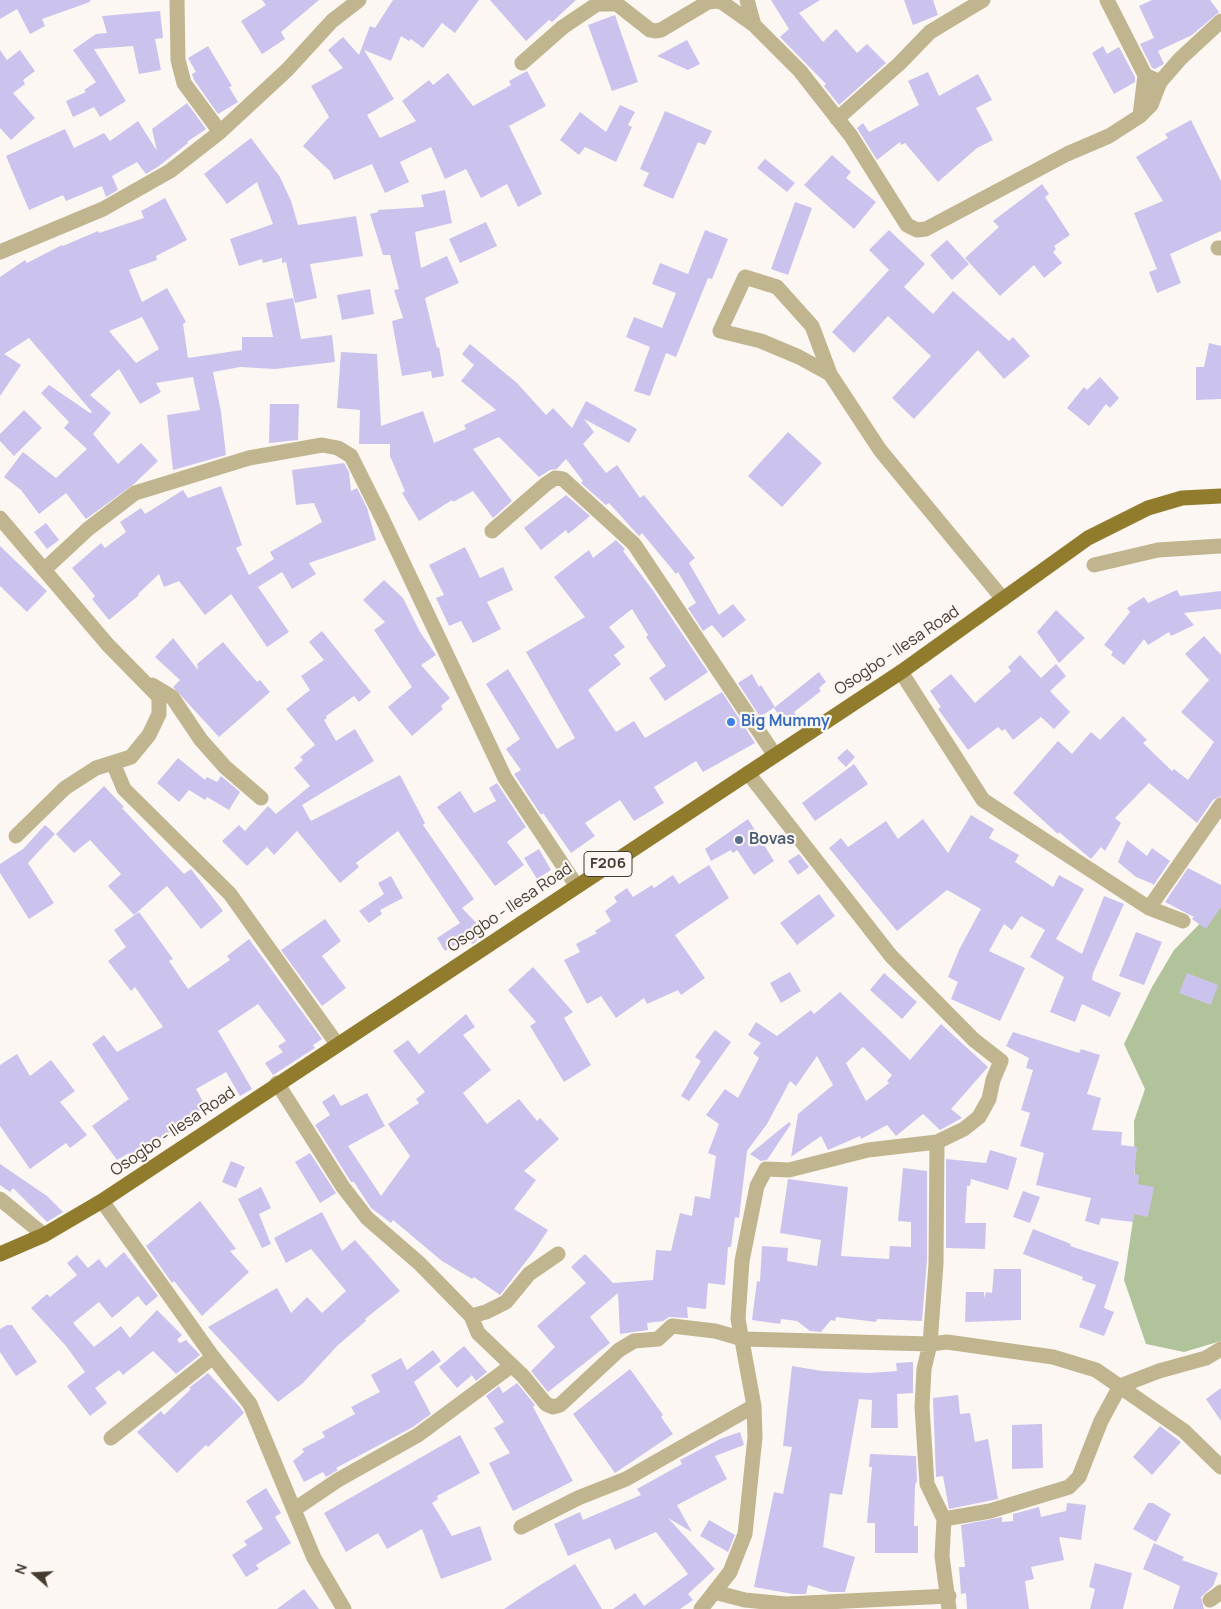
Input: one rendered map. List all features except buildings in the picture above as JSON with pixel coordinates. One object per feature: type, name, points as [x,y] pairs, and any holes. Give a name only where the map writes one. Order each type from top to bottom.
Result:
[{"type":"main road","name":"Osogbo - Ilesa Road","points":[[0,1254],[44,1235],[102,1200],[774,754],[901,672],[1088,538],[1132,514],[1182,498],[1221,496]]},
{"type":"street","points":[[177,0],[178,60],[184,83],[220,132]]},
{"type":"street","points":[[0,252],[104,209],[170,172],[220,132],[287,70],[332,21],[359,0]]},
{"type":"street","points":[[747,0],[754,25]]},
{"type":"street","points":[[836,119],[899,64],[930,32],[984,0]]},
{"type":"street","points":[[1107,0],[1146,75],[1140,116]]},
{"type":"street","points":[[522,63],[563,27],[609,2],[650,30],[655,31],[708,2],[723,2],[754,25],[800,72],[851,136],[907,225],[916,230],[926,229],[1052,162],[1109,136],[1140,116],[1151,105],[1160,82],[1180,59],[1221,20]]},
{"type":"street","points":[[1146,75],[1160,82]]},
{"type":"street","points":[[830,374],[799,357],[761,341],[720,330],[745,277],[777,287],[812,326],[830,374],[880,450],[1003,599]]},
{"type":"street","points":[[45,569],[88,529],[135,493],[249,458],[322,445],[338,448],[350,456],[382,518],[505,778],[576,885]]},
{"type":"street","points":[[492,531],[554,478],[562,479],[634,544],[774,754]]},
{"type":"street","points":[[0,518],[108,645],[146,681],[159,697],[159,714],[149,735],[131,757],[96,768],[65,788],[16,836]]},
{"type":"street","points":[[1094,565],[1158,550],[1221,546]]},
{"type":"street","points":[[901,672],[983,800],[1149,908],[1183,921]]},
{"type":"street","points":[[146,681],[172,697],[200,740],[225,767],[261,798]]},
{"type":"street","points":[[113,764],[124,789],[230,894],[337,1044]]},
{"type":"street","points":[[701,1609],[730,1572],[745,1534],[754,1437],[754,1406],[738,1319],[742,1261],[757,1186],[766,1169],[789,1170],[868,1150],[937,1142],[964,1129],[979,1117],[989,1099],[1001,1061],[974,1040],[891,956],[748,773]]},
{"type":"street","points":[[1149,908],[1221,805]]},
{"type":"street","points":[[277,1083],[344,1187],[367,1218],[419,1263],[471,1316],[478,1333],[523,1376],[546,1404],[560,1405],[619,1350],[634,1341],[658,1339],[672,1326],[715,1331],[743,1339],[930,1344],[947,1342],[1053,1357],[1096,1370],[1184,1431],[1221,1467]]},
{"type":"street","points":[[714,1592],[745,1600],[786,1604],[949,1603],[942,1556],[944,1519],[928,1484],[924,1450],[922,1397],[924,1369],[930,1344],[936,1264],[937,1142]]},
{"type":"street","points":[[0,1200],[44,1235]]},
{"type":"street","points":[[102,1200],[213,1357],[250,1404],[314,1558],[344,1609]]},
{"type":"street","points":[[471,1316],[486,1312],[506,1302],[529,1274],[558,1254]]},
{"type":"street","points":[[715,1331],[725,1322],[738,1319]]},
{"type":"street","points":[[944,1519],[990,1511],[1069,1487],[1079,1478],[1101,1422],[1120,1386],[1160,1370],[1206,1358],[1221,1349]]},
{"type":"street","points":[[111,1438],[213,1357]]},
{"type":"street","points":[[294,1509],[338,1480],[418,1435],[511,1366]]},
{"type":"street","points":[[521,1527],[578,1498],[626,1480],[754,1406]]},
{"type":"green space","points":[[1221,902],[1221,1341],[1184,1352],[1146,1344],[1124,1280],[1135,1207],[1134,1121],[1145,1089],[1124,1044],[1152,987],[1174,950]]},
{"type":"place","name":"Big Mummy","points":[[731,722]]},
{"type":"place","name":"Bovas","points":[[739,840]]}]
